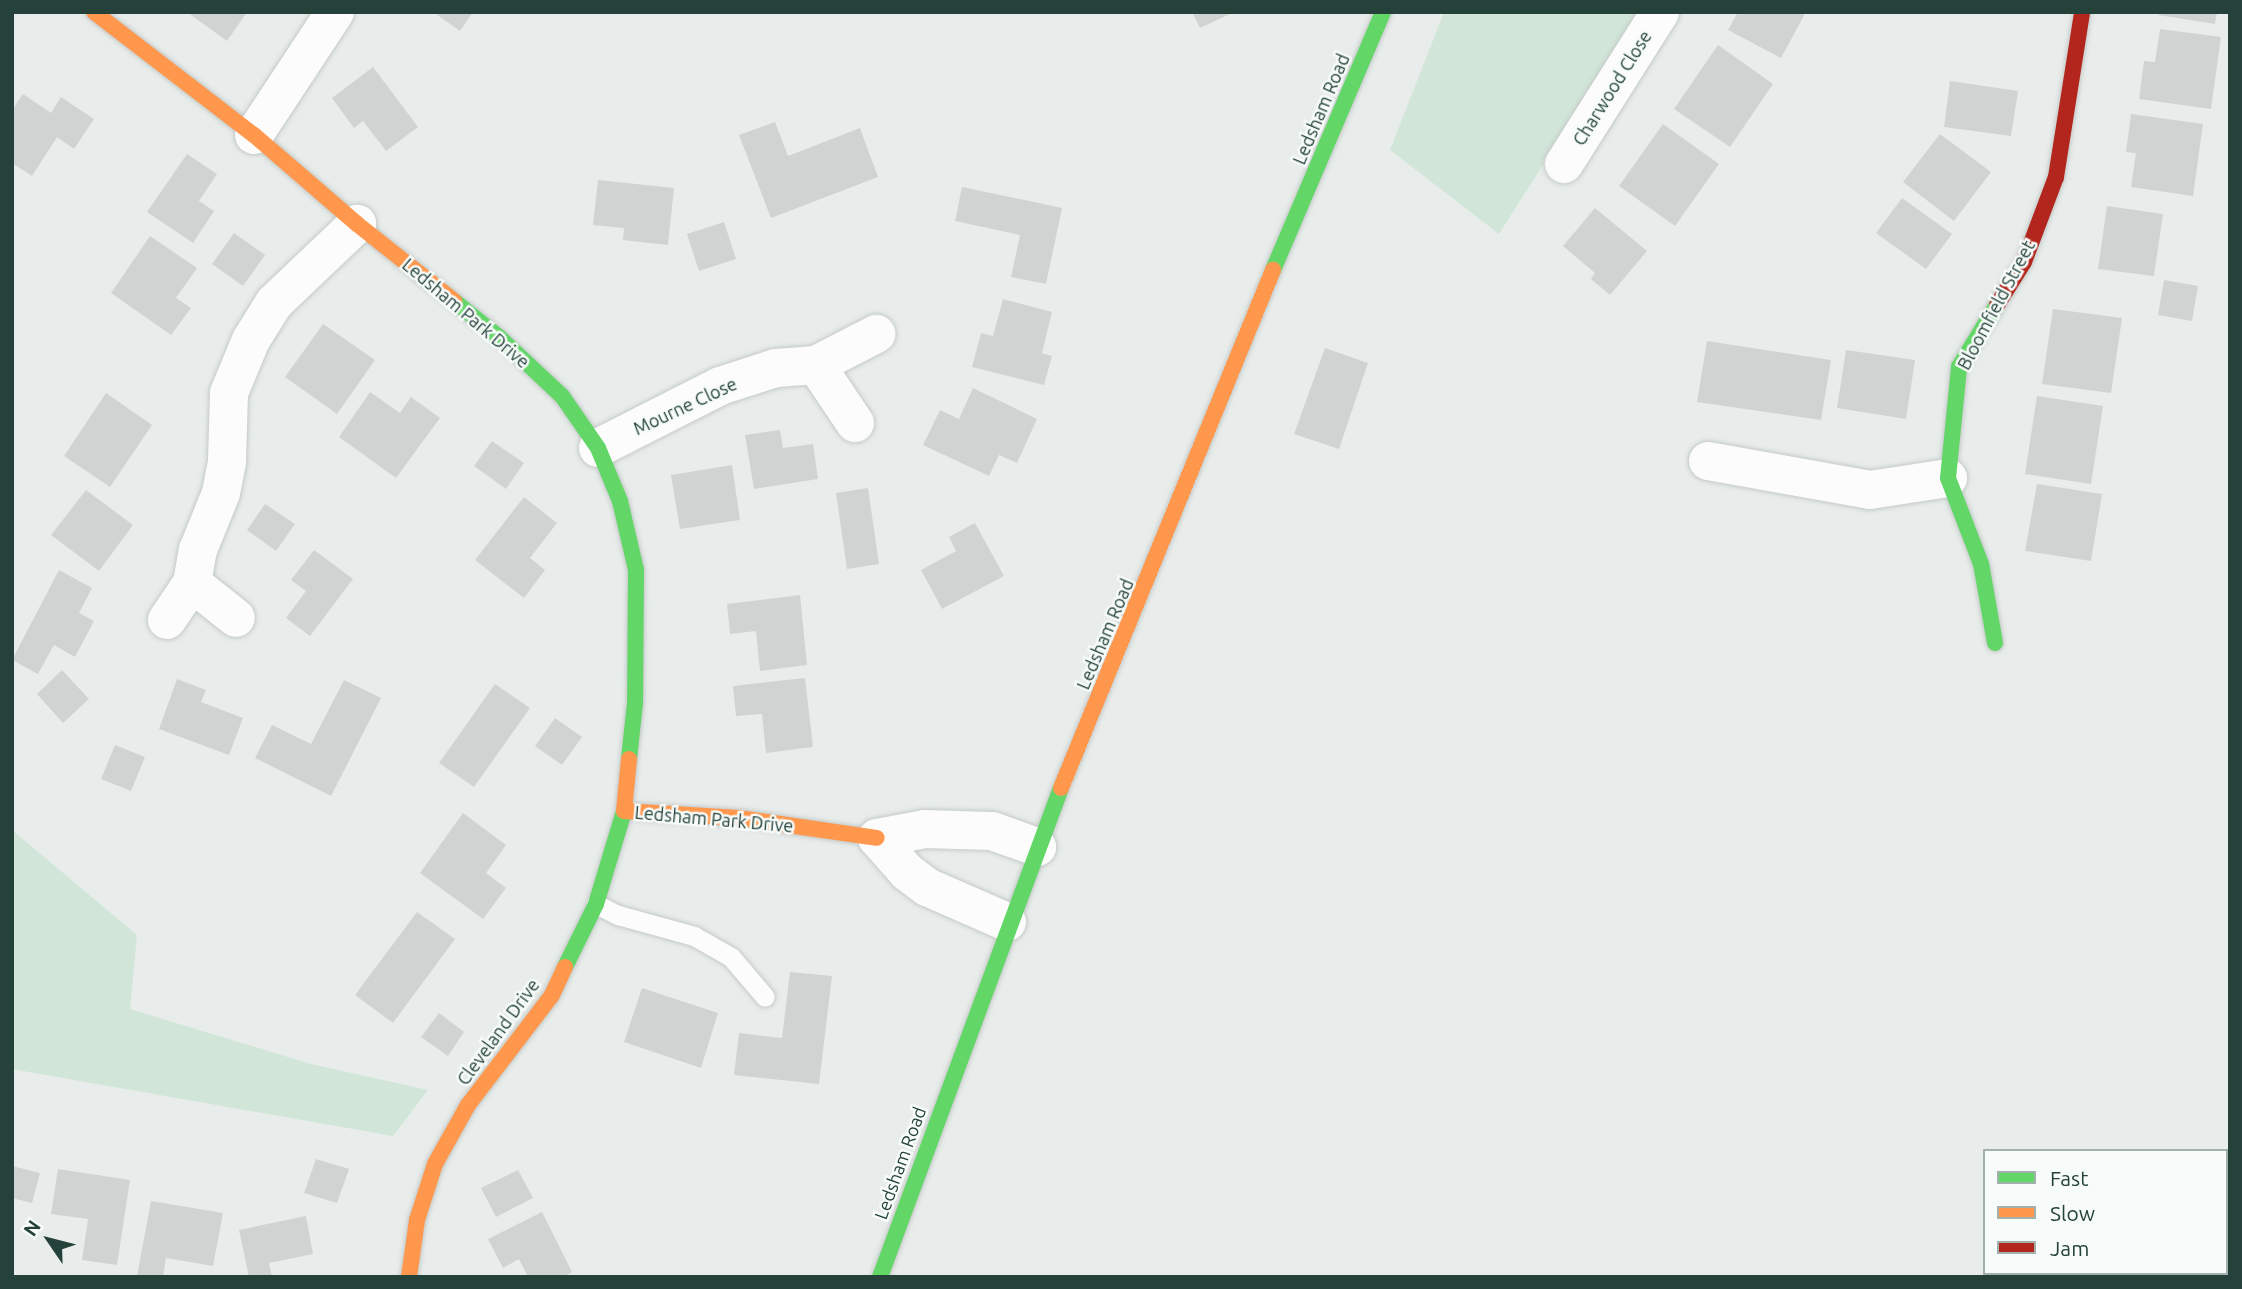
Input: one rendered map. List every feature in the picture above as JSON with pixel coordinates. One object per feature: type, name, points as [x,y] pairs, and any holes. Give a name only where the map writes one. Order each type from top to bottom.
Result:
[{"type":"street","name":"Ledsham Park Drive","points":[[94,12],[254,135],[357,224],[500,338],[562,397],[598,448],[620,500],[636,570],[635,704],[624,811],[739,818],[877,838],[925,829],[992,831],[1037,847]]},
{"type":"street","points":[[254,135],[335,12]]},
{"type":"street","name":"Ledsham Road","points":[[880,1277],[1007,922],[1332,126],[1384,12]]},
{"type":"street","name":"Charwood Close","points":[[1564,164],[1660,12]]},
{"type":"street","name":"Bloomfield Street","points":[[1995,643],[1981,564],[1948,478],[1959,367],[2024,262],[2056,177],[2082,12]]},
{"type":"street","points":[[167,620],[192,583],[198,550],[221,494],[227,461],[229,393],[251,340],[274,303],[357,224]]},
{"type":"street","name":"Mourne Close","points":[[598,448],[720,386],[776,368],[816,365],[876,334]]},
{"type":"street","points":[[816,365],[855,423]]},
{"type":"street","points":[[1708,461],[1870,490],[1948,478]]},
{"type":"street","points":[[192,583],[236,618]]},
{"type":"street","name":"Cleveland Drive","points":[[409,1277],[416,1220],[435,1164],[468,1105],[552,995],[596,904],[624,811]]},
{"type":"street","points":[[877,838],[907,872],[927,887],[1007,922]]},
{"type":"lane","points":[[596,904],[618,915],[694,936],[731,957],[765,997]]},
{"type":"green space","points":[[1444,12],[1640,12],[1499,234],[1390,150]]},
{"type":"green space","points":[[12,830],[137,935],[130,1009],[311,1064],[428,1090],[393,1136],[12,1069]]},
{"type":"building","points":[[187,12],[247,12],[227,41]]},
{"type":"building","points":[[433,12],[473,12],[460,31]]},
{"type":"building","points":[[1192,12],[1234,12],[1200,28]]},
{"type":"building","points":[[1738,12],[1806,12],[1781,58],[1728,30]]},
{"type":"building","points":[[2159,12],[2217,12],[2215,24],[2158,15]]},
{"type":"building","points":[[2160,29],[2221,37],[2211,109],[2139,99],[2144,61],[2155,62]]},
{"type":"building","points":[[1718,45],[1773,84],[1730,147],[1674,109]]},
{"type":"building","points":[[373,67],[418,127],[386,151],[363,121],[354,128],[332,98]]},
{"type":"building","points":[[1950,81],[2018,91],[2011,136],[1944,127]]},
{"type":"building","points":[[23,94],[51,113],[61,97],[94,119],[74,149],[57,137],[32,176],[12,163],[12,110]]},
{"type":"building","points":[[2131,114],[2203,124],[2193,196],[2131,187],[2136,153],[2126,152]]},
{"type":"building","points":[[775,122],[788,156],[860,128],[878,177],[771,218],[739,135]]},
{"type":"building","points":[[1663,124],[1719,164],[1675,226],[1619,186]]},
{"type":"building","points":[[1940,134],[1991,172],[1954,221],[1903,182]]},
{"type":"building","points":[[187,154],[217,174],[199,201],[214,211],[193,243],[147,212]]},
{"type":"building","points":[[598,180],[674,188],[668,245],[623,240],[624,228],[593,225]]},
{"type":"building","points":[[962,187],[1062,208],[1046,284],[1011,277],[1020,235],[955,221]]},
{"type":"building","points":[[1902,198],[1952,234],[1926,269],[1876,233]]},
{"type":"building","points":[[2107,206],[2163,214],[2154,276],[2098,269]]},
{"type":"building","points":[[1595,208],[1647,251],[1610,295],[1591,279],[1595,273],[1563,246]]},
{"type":"building","points":[[724,222],[736,259],[699,271],[687,234]]},
{"type":"building","points":[[234,233],[265,255],[243,286],[212,264]]},
{"type":"building","points":[[150,236],[197,268],[176,298],[191,308],[171,335],[111,293]]},
{"type":"building","points":[[2164,280],[2198,286],[2192,321],[2158,315]]},
{"type":"building","points":[[1003,299],[1052,312],[1042,353],[1052,356],[1044,385],[972,367],[981,333],[993,336]]},
{"type":"building","points":[[2053,309],[2122,318],[2111,393],[2042,384]]},
{"type":"building","points":[[323,324],[375,360],[337,414],[285,377]]},
{"type":"building","points":[[1707,341],[1831,360],[1821,420],[1697,402]]},
{"type":"building","points":[[1325,348],[1368,363],[1339,449],[1294,434]]},
{"type":"building","points":[[1846,350],[1915,360],[1906,419],[1837,408]]},
{"type":"building","points":[[973,388],[1037,419],[1017,463],[999,455],[989,476],[923,445],[940,410],[959,419]]},
{"type":"building","points":[[370,392],[400,413],[411,397],[440,418],[396,478],[339,437]]},
{"type":"building","points":[[106,393],[152,425],[110,487],[64,456]]},
{"type":"building","points":[[2037,396],[2103,406],[2091,484],[2025,474]]},
{"type":"building","points":[[780,430],[783,448],[813,444],[818,479],[754,489],[745,435]]},
{"type":"building","points":[[492,441],[524,463],[506,489],[474,466]]},
{"type":"building","points":[[732,465],[740,520],[680,529],[671,475]]},
{"type":"building","points":[[2037,484],[2102,494],[2091,561],[2025,551]]},
{"type":"building","points":[[868,488],[879,564],[847,569],[836,493]]},
{"type":"building","points":[[86,490],[133,525],[99,571],[51,535]]},
{"type":"building","points":[[524,497],[557,523],[530,558],[545,570],[524,598],[475,560]]},
{"type":"building","points":[[265,504],[295,524],[276,551],[247,530]]},
{"type":"building","points":[[975,523],[1004,576],[942,609],[921,570],[956,551],[949,537]]},
{"type":"building","points":[[314,550],[353,579],[310,636],[286,618],[306,591],[291,580]]},
{"type":"building","points":[[59,570],[92,588],[79,613],[94,621],[75,657],[54,645],[38,674],[12,660]]},
{"type":"building","points":[[800,595],[807,665],[760,671],[756,631],[730,634],[727,604]]},
{"type":"building","points":[[62,670],[89,699],[63,723],[37,694]]},
{"type":"building","points":[[805,678],[813,747],[766,753],[762,714],[736,716],[733,686]]},
{"type":"building","points":[[177,679],[206,690],[201,702],[243,718],[229,755],[159,729]]},
{"type":"building","points":[[344,680],[381,698],[331,796],[255,758],[272,725],[311,744]]},
{"type":"building","points":[[495,684],[530,708],[474,787],[439,763]]},
{"type":"building","points":[[555,718],[582,737],[562,765],[535,746]]},
{"type":"building","points":[[115,745],[145,757],[131,791],[101,779]]},
{"type":"building","points":[[463,813],[506,845],[486,873],[506,888],[483,919],[420,873]]},
{"type":"building","points":[[417,912],[455,939],[393,1023],[355,995]]},
{"type":"building","points":[[790,972],[832,976],[819,1084],[734,1075],[739,1033],[782,1038]]},
{"type":"building","points":[[642,988],[718,1013],[701,1068],[624,1042]]},
{"type":"building","points":[[439,1013],[464,1032],[448,1056],[421,1037]]},
{"type":"building","points":[[316,1159],[349,1169],[337,1203],[304,1193]]},
{"type":"building","points":[[12,1166],[40,1173],[32,1203],[12,1198]]},
{"type":"building","points":[[58,1169],[130,1180],[117,1265],[82,1260],[88,1219],[51,1214]]},
{"type":"building","points":[[518,1170],[533,1198],[496,1217],[481,1188]]},
{"type":"building","points":[[151,1201],[223,1213],[213,1266],[166,1258],[163,1277],[137,1276]]},
{"type":"building","points":[[542,1212],[572,1272],[564,1277],[528,1277],[519,1259],[503,1268],[488,1239]]},
{"type":"building","points":[[306,1216],[313,1254],[269,1263],[272,1277],[249,1277],[239,1230]]},
{"type":"traffic: fast","points":[[1273,270],[1383,12]]},
{"type":"traffic: fast","points":[[454,301],[500,338],[562,396],[598,448],[620,501],[636,570],[635,703],[629,759]]},
{"type":"traffic: fast","points":[[1995,643],[1981,564],[1948,478],[1959,367],[1997,305]]},
{"type":"traffic: fast","points":[[880,1277],[1061,788]]},
{"type":"traffic: fast","points":[[565,967],[596,904],[624,811]]},
{"type":"traffic: slow","points":[[94,12],[254,135],[357,224],[454,301]]},
{"type":"traffic: slow","points":[[1061,788],[1273,270]]},
{"type":"traffic: slow","points":[[629,759],[624,811],[739,818],[877,838]]},
{"type":"traffic: slow","points":[[409,1277],[417,1220],[435,1164],[468,1105],[552,995],[565,967]]},
{"type":"traffic: jam","points":[[1997,305],[2024,262],[2056,177],[2082,12]]}]
